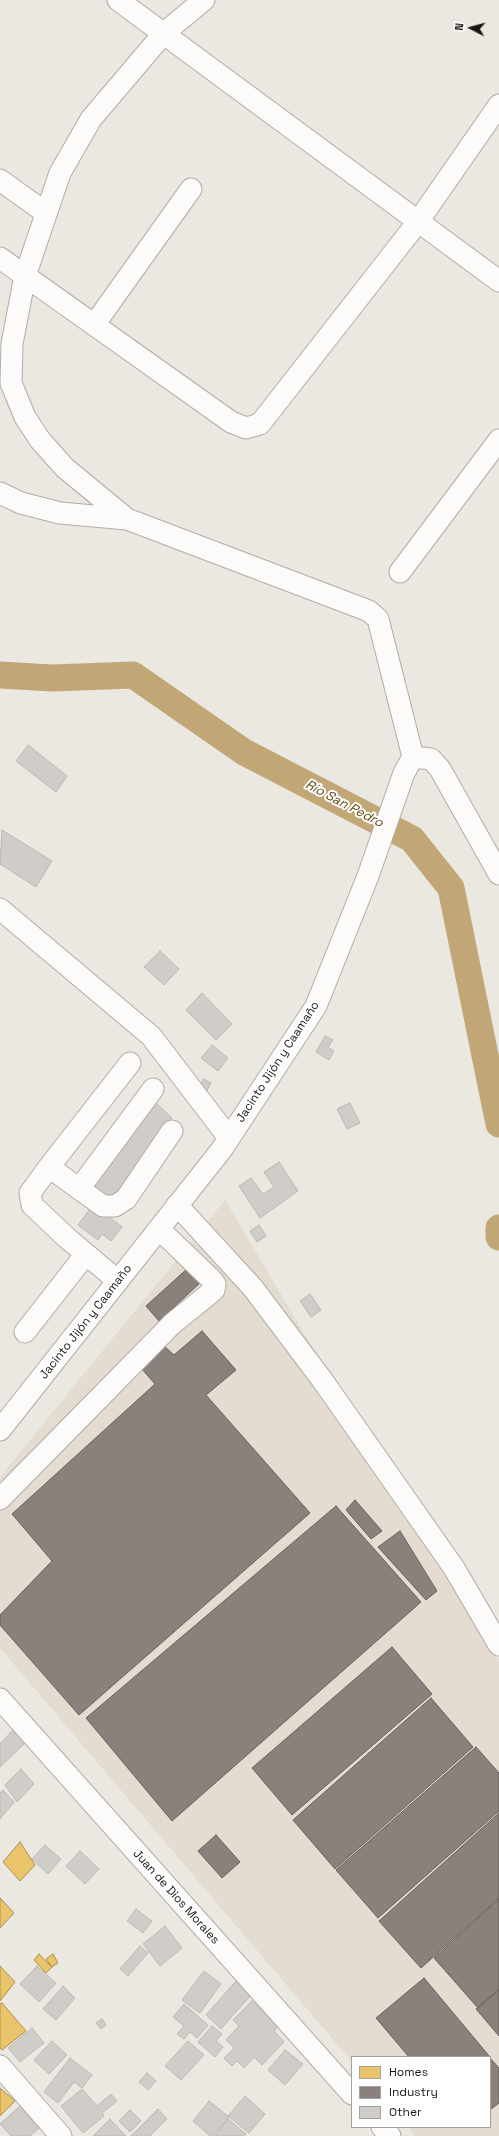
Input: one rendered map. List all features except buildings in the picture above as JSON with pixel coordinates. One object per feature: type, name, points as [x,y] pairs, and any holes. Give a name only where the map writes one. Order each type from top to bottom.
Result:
[{"type":"street","points":[[118,0],[499,281]]},
{"type":"street","points":[[127,519],[65,468],[40,440],[25,417],[11,383],[12,344],[24,276],[60,172],[90,119],[164,33],[204,0]]},
{"type":"street","points":[[0,258],[231,422],[246,428],[260,424],[418,222],[499,105]]},
{"type":"street","points":[[0,180],[46,213]]},
{"type":"street","points":[[94,325],[191,189]]},
{"type":"street","points":[[400,572],[499,440]]},
{"type":"street","points":[[0,493],[21,503],[60,513],[127,519],[369,611],[378,619],[408,765],[431,759],[440,769],[499,874]]},
{"type":"street","name":"Jacinto Jijón y Caamaño","points":[[0,1430],[229,1138],[316,1006],[368,876],[408,765]]},
{"type":"street","points":[[0,909],[150,1036],[229,1138]]},
{"type":"street","points":[[118,1281],[67,1238],[32,1205],[30,1193],[48,1167],[130,1062]]},
{"type":"street","points":[[79,1189],[153,1089]]},
{"type":"street","points":[[48,1167],[103,1206],[115,1206],[126,1200],[172,1131]]},
{"type":"street","points":[[177,1205],[253,1288],[323,1381],[454,1568],[499,1645]]},
{"type":"street","points":[[0,1499],[172,1324],[214,1290],[215,1284],[211,1279],[159,1229]]},
{"type":"street","points":[[25,1332],[86,1254]]},
{"type":"street","name":"Juan de Dios Morales","points":[[0,1699],[351,2093]]},
{"type":"street","points":[[0,2066],[61,2136]]},
{"type":"street","points":[[383,2128],[390,2136]]},
{"type":"shaded area","points":[[225,1200],[499,1661],[499,2136],[415,2136],[409,2128],[491,2128],[491,2056],[351,2056],[351,2061],[0,1648],[0,1477]]},
{"type":"waterway","name":"Río San Pedro","points":[[0,675],[52,678],[133,675],[244,752],[412,839],[451,888],[499,1124]]},
{"type":"waterway","name":"Río San Pedro","points":[[499,1228],[499,1237]]}]
